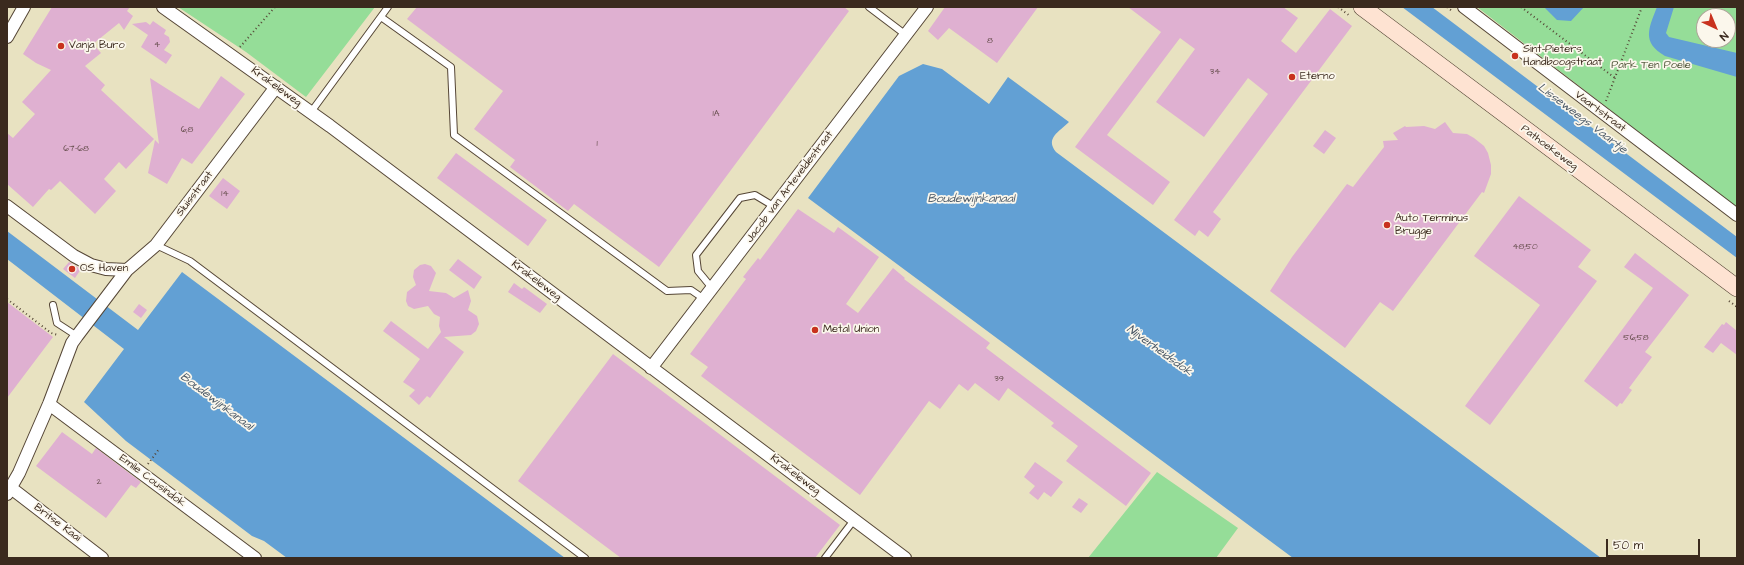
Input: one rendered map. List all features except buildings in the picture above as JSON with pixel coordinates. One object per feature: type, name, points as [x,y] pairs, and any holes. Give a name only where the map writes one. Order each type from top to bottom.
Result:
[{"type":"main road","name":"Pathoekeweg","points":[[1362,7],[1737,288]]},
{"type":"street","points":[[7,37],[24,7]]},
{"type":"street","name":"Krakeleweg","points":[[164,7],[311,112],[905,558]]},
{"type":"street","name":"Jacob van Arteveldestraat","points":[[651,368],[928,7]]},
{"type":"street","name":"Vaartstraat","points":[[1464,7],[1737,215]]},
{"type":"street","name":"Sluisstraat","points":[[77,336],[127,270],[156,245],[276,87]]},
{"type":"street","points":[[7,206],[74,256],[91,265],[106,269],[127,270]]},
{"type":"street","points":[[9,491],[49,404],[77,336]]},
{"type":"street","name":"Emile Cousindok","points":[[49,404],[255,558]]},
{"type":"street","name":"Britse Kaai","points":[[9,491],[102,558]]},
{"type":"lane","points":[[311,112],[388,7]]},
{"type":"lane","points":[[870,7],[906,35]]},
{"type":"lane","points":[[381,17],[451,67],[454,135],[667,291],[691,290],[704,299]]},
{"type":"lane","points":[[712,288],[698,271],[696,255],[740,198],[755,195],[775,207]]},
{"type":"lane","points":[[156,245],[190,261],[585,558]]},
{"type":"lane","points":[[53,305],[57,323],[77,336]]},
{"type":"lane","points":[[825,558],[854,520]]},
{"type":"path","points":[[233,56],[275,7]]},
{"type":"path","points":[[1521,7],[1615,78]]},
{"type":"path","points":[[1602,113],[1642,7]]},
{"type":"path","points":[[7,299],[51,333],[77,336]]},
{"type":"path","points":[[141,472],[159,449]]},
{"type":"green space","points":[[178,7],[375,7],[306,97],[246,52]]},
{"type":"green space","name":"Park Ten Poele","points":[[1477,7],[1737,7],[1737,208]]},
{"type":"green space","points":[[1157,472],[1238,528],[1216,558],[1088,558]]},
{"type":"water","points":[[1402,7],[1432,7],[1737,237],[1737,258]]},
{"type":"water","points":[[1544,7],[1584,7],[1571,21],[1557,20]]},
{"type":"water","points":[[1657,7],[1674,7],[1666,33],[1669,37],[1696,43],[1696,48],[1716,48],[1737,53],[1737,77],[1665,56],[1657,51],[1650,40],[1649,34]]},
{"type":"water","name":"Boudewijnkanaal","points":[[923,64],[942,69],[989,104],[1008,77],[1069,122],[1053,139],[1052,143],[1056,152],[1601,558],[1293,558],[808,198],[899,76]]},
{"type":"water","name":"Boudewijnkanaal","points":[[7,231],[138,330],[182,272],[565,558],[287,558],[264,541],[252,536],[126,441],[84,402],[124,349],[7,259]]},
{"type":"place","name":"Vanja Buro","points":[[61,46]]},
{"type":"place","name":"Sint-Pieters Handboogstraat","points":[[1515,56]]},
{"type":"place","name":"Eterno","points":[[1292,77]]},
{"type":"place","name":"Auto Terminus Brugge","points":[[1387,225]]},
{"type":"place","name":"OS Haven","points":[[72,269]]},
{"type":"place","name":"Metal Union","points":[[815,330]]},
{"type":"water label","name":"Lisseweegs Vaartje","points":[[1582,119]]},
{"type":"water label","name":"Nijverheidsdok","points":[[1159,351]]}]
